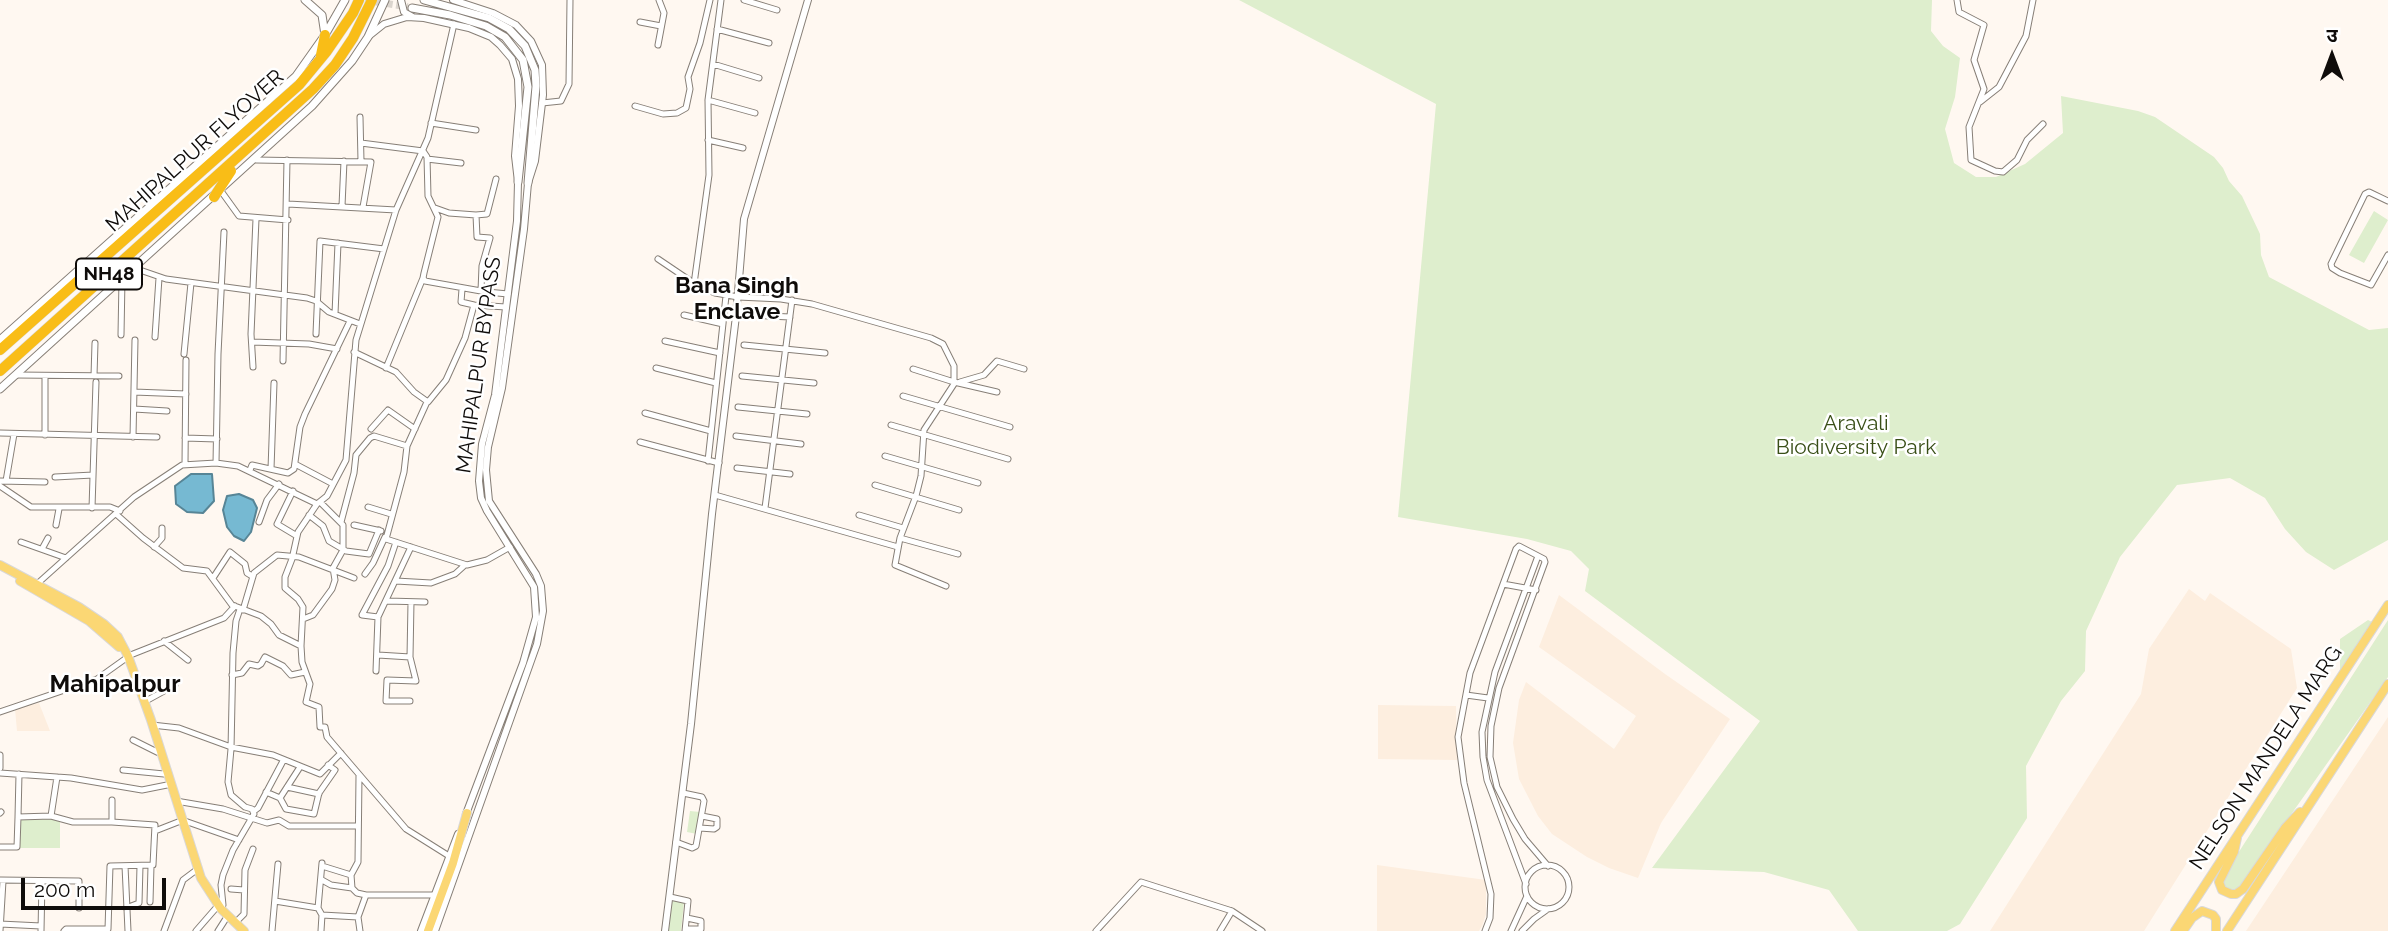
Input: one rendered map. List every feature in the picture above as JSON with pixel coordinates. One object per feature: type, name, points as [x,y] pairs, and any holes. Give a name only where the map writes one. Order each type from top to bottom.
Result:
[{"type":"highway","name":"NH48","points":[[319,62],[359,0]]},
{"type":"highway","name":"NH48","points":[[238,158],[335,65],[353,38],[372,0]]},
{"type":"highway","points":[[319,62],[325,36]]},
{"type":"highway","name":"MAHIPALPUR FLYOVER","points":[[0,350],[299,85],[319,62]]},
{"type":"highway","points":[[217,194],[238,158]]},
{"type":"highway","name":"MAHIPALPUR FLYOVER","points":[[0,371],[238,158]]},
{"type":"main road","points":[[305,0],[322,15],[325,36]]},
{"type":"main road","points":[[0,340],[296,76],[325,36],[345,0]]},
{"type":"main road","points":[[0,389],[256,160],[334,84],[368,37],[385,0]]},
{"type":"main road","points":[[424,0],[489,18],[509,29],[525,46],[535,70],[536,86],[528,183]]},
{"type":"main road","points":[[412,8],[460,17],[486,26],[505,37],[523,60],[527,88],[518,182]]},
{"type":"main road","points":[[0,565],[104,624],[118,637],[152,725],[195,872],[204,892],[236,927]]},
{"type":"main road","points":[[0,570],[98,627],[116,643],[127,658],[167,785],[204,885],[225,920],[244,931]]},
{"type":"main road","name":"NELSON MANDELA MARG","points":[[2175,931],[2388,605]]},
{"type":"main road","points":[[2227,931],[2388,684]]},
{"type":"main road","points":[[2238,832],[2234,852],[2219,882],[2222,890],[2231,894],[2243,889],[2285,828],[2308,806]]},
{"type":"main road","points":[[428,931],[453,863],[467,813]]},
{"type":"main road","points":[[2183,931],[2192,918],[2202,911],[2216,919],[2216,931]]},
{"type":"street","points":[[401,0],[404,12],[415,17]]},
{"type":"street","name":"MAHIPALPUR BYPASS","points":[[435,931],[543,623],[541,586],[536,574],[494,512],[489,501],[486,470],[488,447],[502,388],[528,183],[535,161],[542,103],[540,57],[525,33],[493,13],[453,0]]},
{"type":"street","points":[[542,103],[561,101],[569,84],[570,0]]},
{"type":"street","points":[[658,45],[664,13],[659,0]]},
{"type":"street","points":[[635,106],[663,114],[677,113],[686,107],[690,89],[688,77],[700,43],[710,0]]},
{"type":"street","points":[[694,284],[709,175],[708,100],[721,0]]},
{"type":"street","points":[[744,0],[777,10]]},
{"type":"street","points":[[665,931],[683,793],[746,209],[808,0]]},
{"type":"street","points":[[1957,0],[1959,12],[1984,25],[1975,60],[1984,85],[1969,127],[1972,162],[1995,172],[2003,172],[2017,160],[2026,140],[2043,124]]},
{"type":"street","points":[[1980,102],[1999,87],[2026,36],[2033,0]]},
{"type":"street","name":"MAHIPALPUR BYPASS","points":[[368,37],[384,24],[400,18],[415,17],[478,31],[500,45],[515,65],[519,90],[515,156],[518,182],[517,221],[495,395],[482,444],[479,481],[483,504],[534,587],[535,625],[421,931]]},
{"type":"street","points":[[640,22],[661,26]]},
{"type":"street","points":[[449,856],[406,829],[327,737],[325,727],[320,727],[319,707],[306,703],[310,684],[305,673],[301,646],[302,605],[284,586],[296,536],[334,484],[346,460],[354,352],[360,324],[396,210],[423,151],[454,24]]},
{"type":"street","points":[[717,29],[769,43]]},
{"type":"street","points":[[713,64],[760,78]]},
{"type":"street","points":[[708,100],[755,113]]},
{"type":"street","points":[[360,117],[361,161]]},
{"type":"street","points":[[431,123],[476,130]]},
{"type":"street","points":[[708,140],[743,148]]},
{"type":"street","points":[[361,143],[426,153],[428,196],[438,219],[423,278],[386,368]]},
{"type":"street","points":[[427,159],[461,163]]},
{"type":"street","points":[[256,160],[371,163],[363,207]]},
{"type":"street","points":[[283,361],[288,220],[287,160]]},
{"type":"street","points":[[342,206],[344,161]]},
{"type":"street","points":[[433,206],[449,213],[487,214],[496,179]]},
{"type":"street","points":[[2388,201],[2369,192],[2365,194],[2331,264],[2332,268],[2367,285],[2374,283],[2388,255]]},
{"type":"street","points":[[217,194],[239,216],[288,220]]},
{"type":"street","points":[[288,204],[396,210]]},
{"type":"street","points":[[423,278],[425,281],[481,291],[482,266],[490,237],[477,237],[476,215]]},
{"type":"street","points":[[253,366],[252,292],[256,219]]},
{"type":"street","points":[[216,463],[224,232]]},
{"type":"street","points":[[316,334],[320,241],[384,249]]},
{"type":"street","points":[[335,314],[338,243]]},
{"type":"street","points":[[657,259],[694,284],[726,296],[792,300],[827,307],[937,340],[947,349],[956,382],[927,422],[923,434],[922,466],[916,496],[900,538],[896,567],[946,586]]},
{"type":"street","points":[[134,268],[159,278],[307,298],[360,324]]},
{"type":"street","points":[[155,337],[159,278]]},
{"type":"street","points":[[121,335],[122,279]]},
{"type":"street","points":[[185,464],[185,357],[191,283]]},
{"type":"street","points":[[462,289],[461,302],[506,307]]},
{"type":"street","points":[[486,292],[508,294]]},
{"type":"street","points":[[708,461],[726,296]]},
{"type":"street","points":[[765,508],[792,300]]},
{"type":"street","points":[[365,574],[373,564],[386,535],[404,472],[407,446],[427,402],[446,380],[466,334],[474,305]]},
{"type":"street","points":[[684,315],[723,324]]},
{"type":"street","points":[[748,315],[790,317]]},
{"type":"street","points":[[250,470],[253,465],[290,472],[295,464],[303,418],[351,321]]},
{"type":"street","points":[[133,437],[135,340]]},
{"type":"street","points":[[665,341],[720,353]]},
{"type":"street","points":[[252,342],[284,342],[337,349]]},
{"type":"street","points":[[92,508],[96,343]]},
{"type":"street","points":[[744,345],[825,353]]},
{"type":"street","points":[[354,352],[396,372],[427,402]]},
{"type":"street","points":[[956,382],[984,375],[997,361],[1024,369]]},
{"type":"street","points":[[656,368],[716,383]]},
{"type":"street","points":[[914,369],[997,392]]},
{"type":"street","points":[[16,375],[95,379],[119,376]]},
{"type":"street","points":[[45,376],[45,435]]},
{"type":"street","points":[[742,376],[814,383]]},
{"type":"street","points":[[271,468],[274,383]]},
{"type":"street","points":[[134,392],[186,394]]},
{"type":"street","points":[[903,396],[1010,427]]},
{"type":"street","points":[[738,407],[807,414]]},
{"type":"street","points":[[134,409],[167,411]]},
{"type":"street","points":[[371,429],[388,410],[415,429]]},
{"type":"street","points":[[645,413],[711,431]]},
{"type":"street","points":[[891,425],[1008,459]]},
{"type":"street","points":[[0,433],[157,438]]},
{"type":"street","points":[[2,483],[14,434]]},
{"type":"street","points":[[341,522],[357,452],[372,436],[407,446]]},
{"type":"street","points":[[736,436],[801,444]]},
{"type":"street","points":[[185,438],[217,439]]},
{"type":"street","points":[[640,442],[719,463]]},
{"type":"street","points":[[347,447],[357,452]]},
{"type":"street","points":[[885,456],[978,483]]},
{"type":"street","points":[[346,460],[354,462]]},
{"type":"street","points":[[37,584],[118,512],[171,470],[185,464],[216,463],[250,470],[319,504],[341,522],[345,534],[343,550],[333,568],[335,580],[332,589],[313,615],[303,619]]},
{"type":"street","points":[[295,464],[334,484]]},
{"type":"street","points":[[737,468],[790,474]]},
{"type":"street","points":[[55,477],[93,475]]},
{"type":"street","points":[[2,483],[45,482]]},
{"type":"street","points":[[2,483],[30,507],[110,507],[154,547],[184,569],[202,569],[213,578],[225,598],[239,608],[261,616],[279,635],[301,646]]},
{"type":"street","points":[[259,522],[267,500],[279,484]]},
{"type":"street","points":[[875,485],[959,510]]},
{"type":"street","points":[[293,491],[277,524],[296,536]]},
{"type":"street","points":[[715,495],[898,547]]},
{"type":"street","points":[[368,507],[391,514]]},
{"type":"street","points":[[56,525],[59,509]]},
{"type":"street","points":[[859,514],[903,528]]},
{"type":"street","points":[[309,515],[323,526],[329,541],[343,550],[369,554],[379,530]]},
{"type":"street","points":[[354,525],[379,530],[396,542],[465,565],[487,561],[510,547]]},
{"type":"street","points":[[154,547],[162,538],[162,528]]},
{"type":"street","points":[[42,550],[48,538]]},
{"type":"street","points":[[900,538],[958,554]]},
{"type":"street","points":[[21,542],[66,558]]},
{"type":"street","points":[[378,617],[362,615],[388,566],[396,542]]},
{"type":"street","points":[[1485,931],[1490,918],[1491,894],[1459,754],[1458,737],[1470,673],[1517,547],[1522,546],[1545,562],[1499,688],[1491,726],[1490,757],[1497,786],[1519,831],[1548,866]]},
{"type":"street","points":[[376,671],[378,617],[411,547]]},
{"type":"street","points":[[213,578],[229,552],[245,564],[247,573],[252,576]]},
{"type":"street","points":[[254,811],[229,793],[228,782],[236,621],[252,576],[276,555],[293,555],[354,578]]},
{"type":"street","points":[[1511,931],[1527,896],[1526,884],[1487,780],[1482,745],[1488,698],[1495,672],[1538,556]]},
{"type":"street","points":[[396,581],[431,583],[455,574],[465,565]]},
{"type":"street","points":[[1503,584],[1536,590]]},
{"type":"street","points":[[387,601],[425,602]]},
{"type":"street","points":[[410,701],[386,701],[387,680],[416,681],[410,657],[411,602]]},
{"type":"street","points":[[0,712],[91,681],[127,658],[225,617],[239,608]]},
{"type":"street","points":[[164,641],[188,660]]},
{"type":"street","points":[[378,655],[410,657]]},
{"type":"street","points":[[232,675],[242,673],[249,664],[261,664],[265,657],[283,666],[291,675],[305,673]]},
{"type":"street","points":[[144,702],[175,685]]},
{"type":"street","points":[[1466,695],[1488,698]]},
{"type":"street","points":[[152,725],[179,728],[231,747],[274,755],[283,761],[320,774],[341,753]]},
{"type":"street","points":[[133,740],[157,752]]},
{"type":"street","points":[[0,755],[0,771],[142,790],[167,785]]},
{"type":"street","points":[[196,931],[223,905],[222,878],[233,850],[247,824],[253,820],[254,811],[283,761]]},
{"type":"street","points":[[266,792],[281,798],[286,809],[314,814],[319,794],[335,770],[328,765]]},
{"type":"street","points":[[281,798],[300,766]]},
{"type":"street","points":[[123,770],[164,774]]},
{"type":"street","points":[[0,847],[18,847],[19,774]]},
{"type":"street","points":[[352,888],[351,875],[358,862],[359,776]]},
{"type":"street","points":[[51,816],[57,777]]},
{"type":"street","points":[[287,787],[319,794]]},
{"type":"street","points":[[676,842],[692,848],[696,846],[702,816],[704,798],[683,793]]},
{"type":"street","points":[[112,800],[112,822]]},
{"type":"street","points":[[176,800],[223,809],[267,823],[279,820],[289,826],[358,825]]},
{"type":"street","points":[[18,817],[51,816],[73,821],[153,823],[155,831],[150,902]]},
{"type":"street","points":[[700,828],[714,830],[717,827],[717,819],[702,816]]},
{"type":"street","points":[[155,831],[180,821],[239,840]]},
{"type":"street","points":[[236,927],[244,914],[246,868],[253,849]]},
{"type":"street","points":[[272,931],[278,863]]},
{"type":"street","points":[[321,931],[322,915],[318,908],[322,864],[351,875]]},
{"type":"street","points":[[64,931],[108,930],[109,866],[151,866]]},
{"type":"street","points":[[125,866],[128,931]]},
{"type":"street","points":[[126,908],[139,903],[140,866]]},
{"type":"street","points":[[1522,931],[1548,909],[1562,904],[1569,888],[1565,874],[1548,866],[1533,870],[1526,884]]},
{"type":"street","points":[[164,931],[183,880],[195,872]]},
{"type":"street","points":[[322,880],[331,885],[352,888],[357,893],[366,895],[435,895]]},
{"type":"street","points":[[42,881],[41,928],[1,927],[1,881],[42,881],[79,881],[79,908]]},
{"type":"street","points":[[1096,931],[1141,882],[1232,911],[1262,931]]},
{"type":"street","points":[[230,889],[244,890]]},
{"type":"street","points":[[360,931],[358,917],[366,895]]},
{"type":"street","points":[[1527,896],[1534,904],[1548,909]]},
{"type":"street","points":[[670,897],[688,901],[686,930],[701,929],[701,921],[687,918]]},
{"type":"street","points":[[275,901],[318,908]]},
{"type":"street","points":[[1220,931],[1232,911]]},
{"type":"street","points":[[322,915],[358,917]]},
{"type":"street","points":[[218,931],[225,920]]},
{"type":"shaded area","points":[[2189,589],[2205,601],[2210,593],[2291,649],[2297,688],[2144,931],[1990,931],[2141,694],[2149,649]]},
{"type":"shaded area","points":[[1559,595],[1730,719],[1661,823],[1638,878],[1587,857],[1552,834],[1538,816],[1519,779],[1513,743],[1519,700],[1526,682],[1614,749],[1636,716],[1539,647]]},
{"type":"shaded area","points":[[39,703],[50,731],[17,731],[15,709]]},
{"type":"shaded area","points":[[1378,705],[1456,706],[1457,760],[1378,759]]},
{"type":"shaded area","points":[[2388,717],[2388,931],[2246,931]]},
{"type":"shaded area","points":[[1377,865],[1486,880],[1486,914],[1479,931],[1377,931]]},
{"type":"green space","name":"Aravali Biodiversity Park","points":[[1239,0],[1932,0],[1931,31],[1943,46],[1960,58],[1955,97],[1945,129],[1954,163],[1976,177],[1996,177],[2025,164],[2063,133],[2061,96],[2138,111],[2155,117],[2214,157],[2223,168],[2229,181],[2242,196],[2260,234],[2261,255],[2269,277],[2369,330],[2388,328],[2388,540],[2334,570],[2306,552],[2285,529],[2265,498],[2230,478],[2177,485],[2120,557],[2086,631],[2085,671],[2061,701],[2026,766],[2027,818],[1960,924],[1947,931],[1858,931],[1829,890],[1764,872],[1652,868],[1760,721],[1585,591],[1589,569],[1571,551],[1527,539],[1398,517],[1436,104]]},
{"type":"green space","points":[[2374,211],[2388,220],[2364,263],[2349,255]]},
{"type":"green space","points":[[2368,620],[2372,622],[2340,671],[2340,639]]},
{"type":"green space","points":[[2388,620],[2388,677],[2242,884],[2233,891],[2224,887],[2224,875]]},
{"type":"green space","points":[[690,811],[700,812],[697,834],[687,832]]},
{"type":"green space","points":[[18,817],[60,818],[60,848],[18,848]]},
{"type":"green space","points":[[673,901],[684,902],[681,931],[667,931]]},
{"type":"water","points":[[191,474],[212,474],[214,501],[203,513],[187,512],[176,504],[175,486]]},
{"type":"water","points":[[239,494],[253,500],[257,508],[251,532],[244,541],[234,536],[227,527],[223,510],[227,496]]},
{"type":"tunnel","points":[[365,0],[408,7]]},
{"type":"district","name":"Bana Singh Enclave","points":[[737,299]]},
{"type":"district","name":"Mahipalpur","points":[[115,685]]}]
